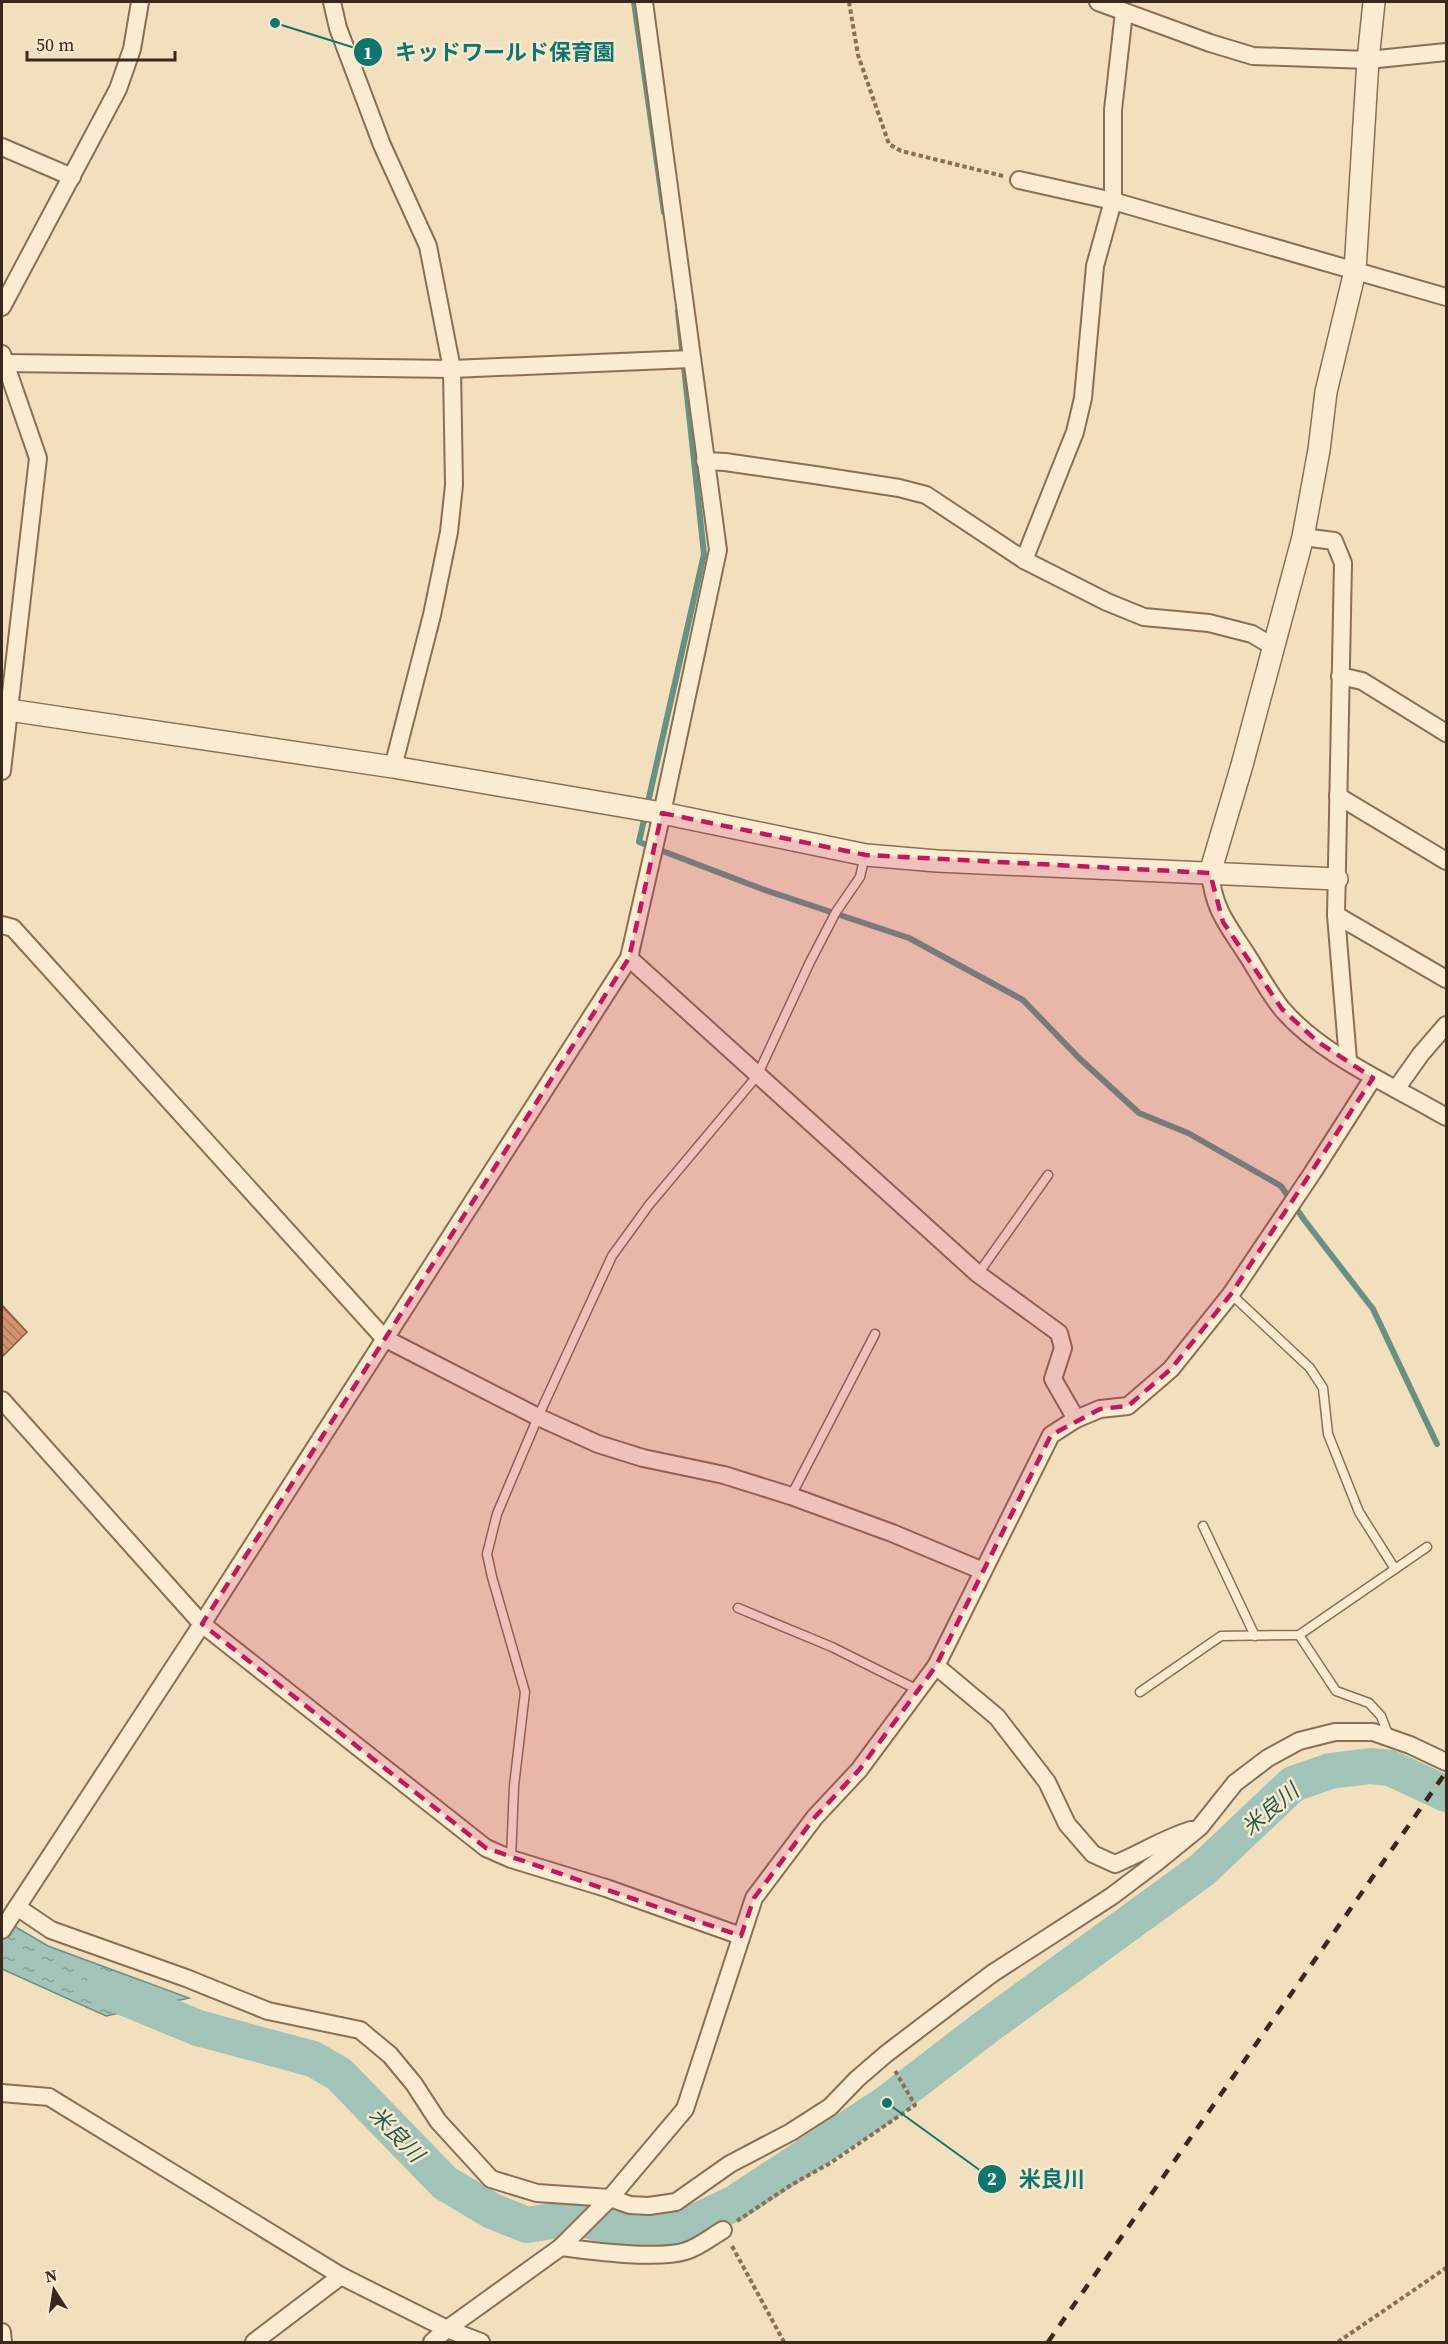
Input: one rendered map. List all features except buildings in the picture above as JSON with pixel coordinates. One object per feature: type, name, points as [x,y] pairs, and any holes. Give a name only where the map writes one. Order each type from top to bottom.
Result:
[{"type":"street","points":[[2,307],[110,106],[132,49],[140,2]]},
{"type":"street","points":[[332,2],[338,28],[382,145],[428,246],[453,369],[454,485],[449,532],[437,593],[393,767]]},
{"type":"street","points":[[2,1930],[202,1624],[628,958],[662,813],[718,550],[644,2]]},
{"type":"street","points":[[1098,2],[1253,56],[1368,60],[1446,52]]},
{"type":"street","points":[[1374,2],[1368,60],[1355,271],[1326,392],[1319,450],[1303,537],[1210,873],[1212,894],[1223,922],[1282,1009],[1318,1042],[1373,1078],[1446,1118]]},
{"type":"street","points":[[1024,560],[1075,432],[1083,398],[1095,266],[1113,201],[1113,110],[1124,12]]},
{"type":"street","points":[[2,147],[72,177]]},
{"type":"street","points":[[1019,180],[1113,201],[1446,297]]},
{"type":"street","points":[[2,771],[5,710],[38,458],[3,358],[453,369],[691,359]]},
{"type":"street","points":[[705,461],[815,475],[899,488],[926,495],[1024,560],[1080,589],[1144,617],[1209,623],[1252,634],[1274,647]]},
{"type":"street","points":[[1303,537],[1334,541],[1343,563],[1335,915],[1348,1060]]},
{"type":"street","points":[[1341,676],[1362,681],[1446,733]]},
{"type":"street","points":[[5,710],[393,767],[662,813],[866,855],[960,862],[1337,879]]},
{"type":"street","points":[[1338,796],[1446,861]]},
{"type":"street","points":[[1335,915],[1446,979]]},
{"type":"street","points":[[2,925],[13,928],[384,1338],[538,1417],[598,1444],[643,1458],[724,1475],[791,1496],[892,1533],[983,1571]]},
{"type":"street","points":[[628,958],[978,1274],[1059,1333],[1063,1348],[1053,1379],[1077,1419]]},
{"type":"street","points":[[1396,1089],[1421,1054],[1446,1025]]},
{"type":"street","points":[[432,2343],[447,2329],[561,2247],[610,2198],[685,2109],[754,1898],[814,1818],[859,1770],[936,1666],[1051,1435],[1077,1419],[1100,1409],[1128,1406],[1171,1370],[1231,1294],[1313,1173],[1373,1078]]},
{"type":"street","points":[[2,1400],[202,1624],[486,1848],[511,1859],[606,1888],[741,1936]]},
{"type":"street","points":[[936,1666],[997,1717],[1047,1782],[1067,1824],[1093,1854],[1115,1864],[1166,1838],[1200,1827]]},
{"type":"street","points":[[17,1907],[51,1930],[186,1977],[268,2011],[360,2030],[390,2055],[414,2084],[438,2121],[491,2179],[537,2193],[610,2198],[630,2205],[649,2206],[676,2202],[730,2164],[791,2132],[830,2107],[856,2079],[886,2054],[993,1973],[1112,1896],[1200,1827],[1235,1783],[1268,1758],[1299,1741],[1335,1732],[1374,1732],[1446,1762]]},
{"type":"street","points":[[2,2093],[49,2097],[341,2276],[447,2329],[481,2343]]},
{"type":"street","points":[[561,2247],[658,2254],[686,2251],[723,2230]]},
{"type":"street","points":[[254,2343],[341,2276]]},
{"type":"street","points":[[2,2332],[3,2343]]},
{"type":"lane","points":[[511,1859],[514,1786],[525,1692],[487,1554],[497,1514],[538,1417],[612,1256],[649,1205],[757,1076],[815,952],[836,912],[860,877],[866,855]]},
{"type":"lane","points":[[978,1274],[1048,1175]]},
{"type":"lane","points":[[1231,1294],[1310,1368],[1323,1388],[1328,1434],[1359,1512],[1395,1569]]},
{"type":"lane","points":[[791,1496],[875,1334]]},
{"type":"lane","points":[[1203,1526],[1255,1636]]},
{"type":"lane","points":[[1140,1692],[1221,1636],[1299,1635],[1427,1547]]},
{"type":"lane","points":[[738,1608],[832,1647],[918,1690]]},
{"type":"lane","points":[[1299,1635],[1336,1691],[1369,1703],[1382,1716],[1389,1737]]},
{"type":"path","points":[[849,2],[858,55],[889,144],[901,151],[1019,180]]},
{"type":"path","points":[[784,2343],[723,2230],[791,2185],[832,2162],[915,2105],[886,2054]]},
{"type":"path","points":[[1338,2343],[1446,2268]]},
{"type":"highlighted area","points":[[662,813],[866,855],[1210,873],[1223,922],[1282,1009],[1318,1042],[1373,1078],[1231,1294],[1171,1369],[1128,1406],[1100,1409],[1051,1435],[936,1666],[859,1770],[815,1817],[754,1898],[741,1936],[486,1848],[202,1624],[629,958]]},
{"type":"water","points":[[2,1919],[48,1946],[189,1998],[106,2016],[2,1969]]},
{"type":"waterway","points":[[634,2],[664,212]]},
{"type":"waterway","points":[[678,311],[704,554],[639,842],[762,889],[909,938],[1023,1000],[1079,1058],[1139,1113],[1188,1133],[1281,1186],[1373,1309],[1437,1444]]},
{"type":"waterway","name":"米良川","points":[[103,1989],[198,2028],[313,2059],[339,2074],[445,2183],[492,2211],[527,2225],[578,2217],[619,2230],[678,2230],[735,2203],[887,2103],[986,2027],[1202,1870],[1293,1784],[1330,1771],[1371,1766],[1390,1768],[1446,1794]]},
{"type":"railway","points":[[1048,2342],[1446,1772]]},
{"type":"place","name":"キッドワールド保育園","points":[[275,23]]},
{"type":"place","name":"米良川","points":[[887,2103]]}]
